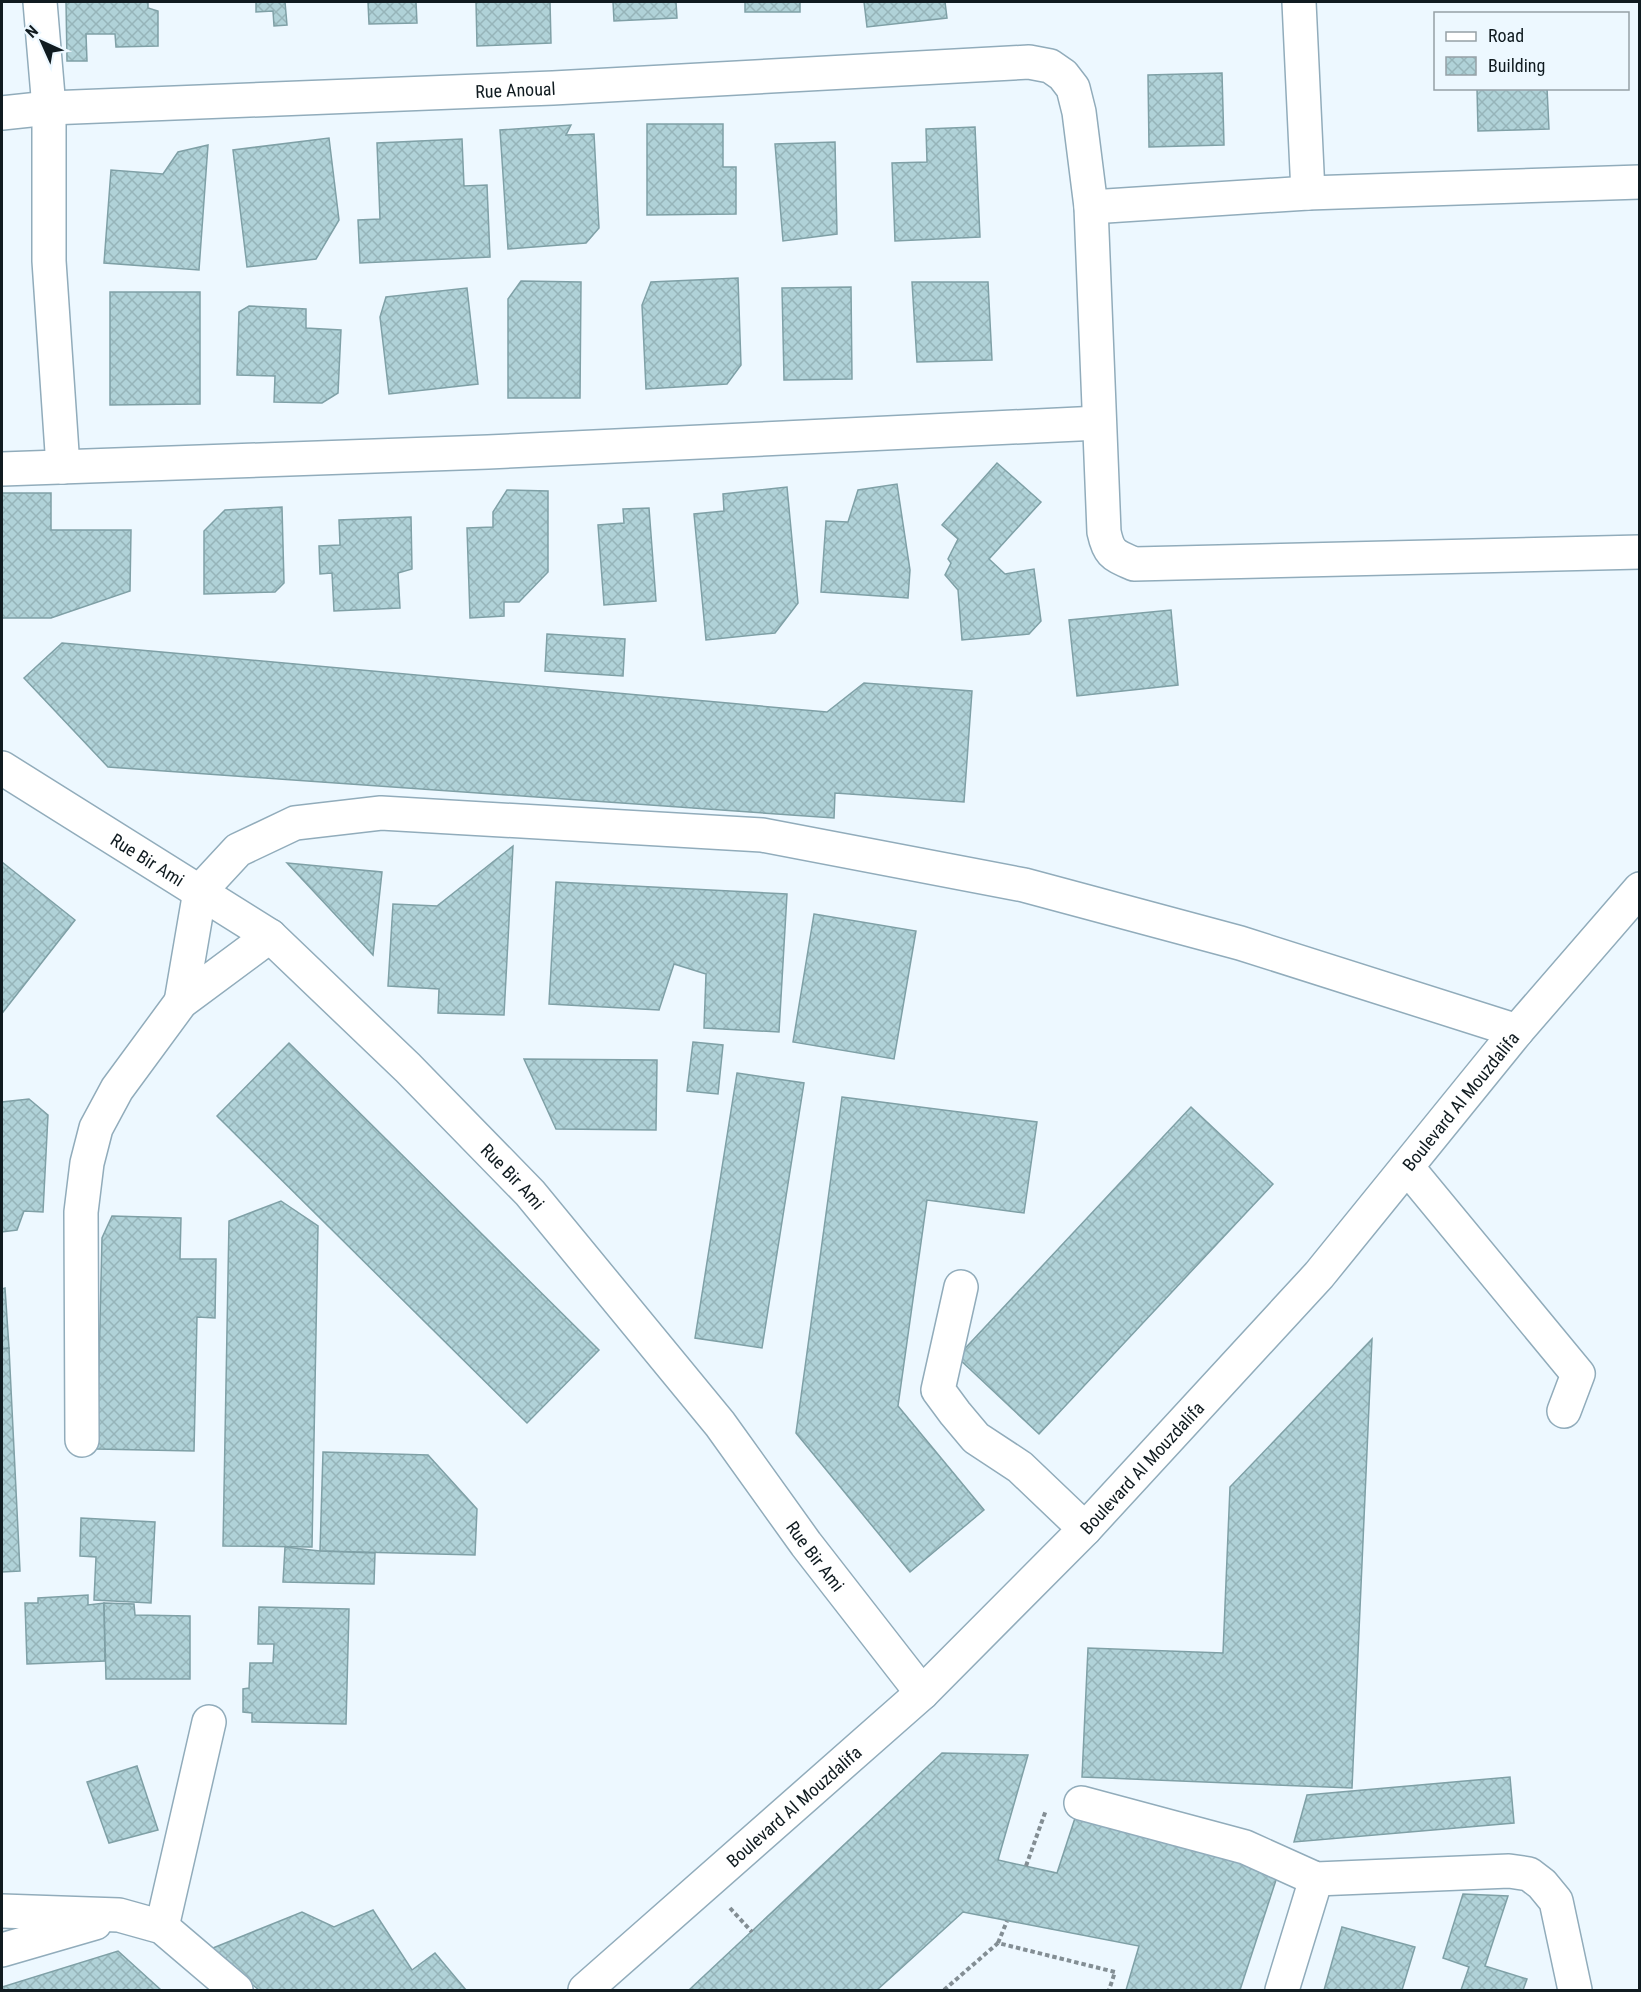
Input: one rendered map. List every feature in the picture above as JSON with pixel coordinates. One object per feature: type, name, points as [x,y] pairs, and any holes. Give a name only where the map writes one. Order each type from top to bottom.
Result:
[{"type":"street","points":[[40,2],[49,108],[49,261],[63,467]]},
{"type":"street","points":[[1299,2],[1308,193]]},
{"type":"street","name":"Rue Anoual","points":[[2,113],[49,108],[553,88],[1029,62],[1050,66],[1063,75],[1073,88],[1079,112],[1091,207]]},
{"type":"street","points":[[1640,182],[1308,193],[1091,207],[1104,532],[1108,548],[1117,557],[1134,564],[1640,552]]},
{"type":"street","points":[[2,469],[488,452],[1099,423]]},
{"type":"street","name":"Rue Bir Ami","points":[[2,768],[270,936],[408,1068],[530,1193],[720,1424],[806,1544],[922,1693]]},
{"type":"street","points":[[181,1002],[200,891],[238,850],[295,823],[381,813],[762,834],[1023,885],[1240,943],[1517,1031]]},
{"type":"street","name":"Boulevard Al Mouzdalifa","points":[[585,1990],[922,1693],[1085,1529],[1319,1275],[1517,1031],[1640,889]]},
{"type":"street","points":[[82,1440],[81,1212],[87,1162],[96,1128],[117,1089],[181,1002],[270,936]]},
{"type":"street","points":[[1407,1167],[1578,1374],[1564,1411]]},
{"type":"street","points":[[961,1287],[938,1390],[976,1438],[1020,1467],[1085,1529]]},
{"type":"street","points":[[162,1927],[209,1722]]},
{"type":"street","points":[[1081,1803],[1245,1847],[1316,1879],[1509,1871],[1529,1874],[1542,1884],[1556,1901],[1575,1990]]},
{"type":"street","points":[[1282,1990],[1316,1879]]},
{"type":"street","points":[[2,1911],[119,1915],[162,1927],[220,1979],[236,1990]]},
{"type":"street","points":[[2,1950],[119,1915]]},
{"type":"path","points":[[1026,1866],[1047,1809],[1062,1802],[1081,1803]]},
{"type":"path","points":[[944,1990],[998,1942],[1006,1920]]},
{"type":"path","points":[[998,1942],[1115,1972],[1109,1990]]},
{"type":"building","points":[[66,2],[148,2],[148,8],[158,11],[158,46],[116,47],[115,34],[86,34],[87,61],[67,61]]},
{"type":"building","points":[[256,2],[285,2],[287,25],[274,26],[273,11],[256,12]]},
{"type":"building","points":[[368,2],[416,2],[417,23],[369,24]]},
{"type":"building","points":[[476,2],[550,2],[551,43],[477,46]]},
{"type":"building","points":[[613,2],[676,2],[677,18],[614,21]]},
{"type":"building","points":[[745,2],[800,2],[800,12],[745,12]]},
{"type":"building","points":[[864,2],[945,2],[947,18],[867,27]]},
{"type":"building","points":[[1222,73],[1224,145],[1149,147],[1148,75]]},
{"type":"building","points":[[1477,90],[1547,90],[1549,129],[1478,131]]},
{"type":"building","points":[[647,124],[723,124],[723,167],[736,167],[736,214],[647,215]]},
{"type":"building","points":[[571,125],[566,135],[594,134],[599,228],[586,243],[508,249],[500,130]]},
{"type":"building","points":[[975,127],[980,237],[895,241],[892,163],[927,162],[926,129]]},
{"type":"building","points":[[329,138],[339,220],[316,259],[247,267],[233,150]]},
{"type":"building","points":[[462,139],[464,186],[487,185],[490,257],[360,263],[358,220],[380,219],[377,143]]},
{"type":"building","points":[[835,142],[837,234],[783,241],[775,144]]},
{"type":"building","points":[[208,145],[199,270],[104,263],[111,170],[163,174],[178,152]]},
{"type":"building","points":[[738,278],[741,365],[727,384],[646,389],[642,305],[651,282]]},
{"type":"building","points":[[521,281],[581,282],[580,398],[508,398],[508,299]]},
{"type":"building","points":[[912,282],[988,282],[992,360],[917,362]]},
{"type":"building","points":[[851,287],[852,379],[784,380],[782,288]]},
{"type":"building","points":[[467,288],[478,384],[389,394],[380,317],[386,297]]},
{"type":"building","points":[[110,292],[200,292],[200,404],[110,405]]},
{"type":"building","points":[[249,306],[306,309],[306,328],[341,330],[338,393],[322,403],[274,402],[275,376],[237,375],[239,312]]},
{"type":"building","points":[[997,463],[1041,502],[989,559],[1005,574],[1034,569],[1041,621],[1029,634],[962,640],[958,590],[945,575],[951,563],[948,559],[958,539],[942,525]]},
{"type":"building","points":[[897,484],[910,570],[908,598],[821,592],[826,521],[848,522],[858,490]]},
{"type":"building","points":[[787,487],[798,603],[775,633],[706,640],[694,514],[724,511],[723,494]]},
{"type":"building","points":[[507,490],[548,491],[548,572],[519,602],[504,602],[504,616],[470,618],[467,528],[493,527],[493,512]]},
{"type":"building","points":[[2,493],[51,493],[51,530],[131,530],[130,591],[51,618],[2,618]]},
{"type":"building","points":[[282,507],[284,583],[275,592],[204,594],[204,531],[225,510]]},
{"type":"building","points":[[649,508],[656,601],[604,605],[598,525],[624,523],[623,509]]},
{"type":"building","points":[[411,517],[412,569],[398,573],[400,608],[334,611],[332,573],[320,574],[319,546],[340,545],[339,520]]},
{"type":"building","points":[[1171,610],[1178,685],[1077,696],[1069,620]]},
{"type":"building","points":[[547,634],[625,639],[623,676],[545,671]]},
{"type":"building","points":[[62,643],[827,712],[864,683],[972,691],[964,802],[835,793],[834,818],[108,767],[24,678]]},
{"type":"building","points":[[513,846],[504,1015],[438,1013],[439,989],[388,986],[393,904],[437,906]]},
{"type":"building","points":[[2,862],[75,920],[3,1012],[2,1011]]},
{"type":"building","points":[[287,863],[382,872],[373,955]]},
{"type":"building","points":[[556,882],[787,894],[779,1032],[704,1028],[706,974],[674,964],[659,1010],[549,1004]]},
{"type":"building","points":[[814,914],[916,931],[894,1059],[793,1042]]},
{"type":"building","points":[[693,1042],[723,1045],[718,1094],[687,1091]]},
{"type":"building","points":[[289,1043],[599,1350],[527,1423],[217,1116]]},
{"type":"building","points":[[524,1059],[657,1060],[656,1130],[556,1129]]},
{"type":"building","points":[[737,1073],[804,1083],[762,1348],[695,1338]]},
{"type":"building","points":[[842,1097],[1037,1122],[1024,1213],[927,1200],[898,1406],[984,1510],[910,1572],[796,1433]]},
{"type":"building","points":[[29,1099],[48,1115],[43,1212],[24,1211],[17,1230],[2,1232],[2,1102]]},
{"type":"building","points":[[1191,1107],[1273,1184],[1039,1434],[957,1357]]},
{"type":"building","points":[[281,1201],[318,1226],[312,1547],[223,1546],[229,1221]]},
{"type":"building","points":[[112,1216],[181,1218],[180,1259],[216,1259],[215,1318],[197,1317],[194,1451],[97,1449],[102,1238]]},
{"type":"building","points":[[5,1288],[9,1348],[2,1349],[2,1289]]},
{"type":"building","points":[[1372,1339],[1352,1788],[1082,1777],[1088,1648],[1223,1653],[1230,1487]]},
{"type":"building","points":[[9,1348],[20,1571],[2,1572],[2,1349]]},
{"type":"building","points":[[323,1452],[428,1455],[477,1509],[475,1555],[320,1551]]},
{"type":"building","points":[[81,1518],[155,1522],[151,1603],[94,1600],[96,1557],[80,1556]]},
{"type":"building","points":[[285,1547],[375,1553],[374,1584],[283,1582]]},
{"type":"building","points":[[88,1595],[88,1605],[104,1603],[105,1661],[27,1664],[25,1603],[38,1603],[38,1598]]},
{"type":"building","points":[[104,1603],[134,1604],[135,1615],[190,1616],[190,1679],[106,1679]]},
{"type":"building","points":[[259,1607],[349,1609],[346,1724],[252,1722],[252,1713],[243,1712],[243,1689],[249,1688],[250,1663],[273,1663],[274,1644],[258,1644]]},
{"type":"building","points":[[942,1753],[1028,1755],[998,1860],[1057,1873],[1077,1812],[1278,1874],[1240,1990],[1126,1990],[1139,1946],[963,1912],[877,1990],[689,1990]]},
{"type":"building","points":[[137,1766],[158,1830],[109,1843],[87,1782]]},
{"type":"building","points":[[1510,1777],[1514,1823],[1294,1842],[1307,1795]]},
{"type":"building","points":[[1463,1894],[1508,1896],[1485,1966],[1527,1979],[1523,1990],[1461,1990],[1469,1967],[1443,1958]]},
{"type":"building","points":[[373,1910],[412,1970],[435,1953],[466,1990],[259,1990],[208,1950],[302,1912],[334,1927]]},
{"type":"building","points":[[1342,1927],[1415,1947],[1402,1990],[1324,1990]]},
{"type":"building","points":[[118,1951],[161,1990],[2,1990],[2,1987]]}]
